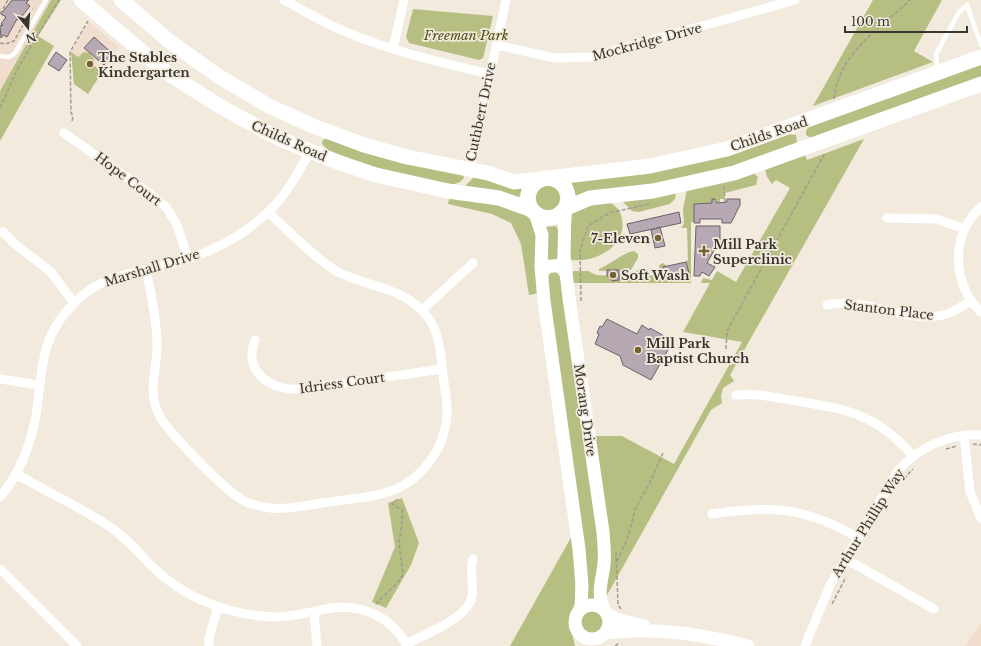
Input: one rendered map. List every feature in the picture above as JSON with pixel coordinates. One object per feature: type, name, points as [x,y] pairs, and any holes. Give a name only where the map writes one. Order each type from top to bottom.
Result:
[{"type":"main road","name":"Childs Road","points":[[81,0],[166,72],[253,126],[306,150],[376,175],[448,191],[499,198],[533,212]]},
{"type":"main road","name":"Childs Road","points":[[121,0],[169,41],[218,76],[269,106],[316,127],[364,145],[407,157],[470,169],[514,182],[678,161],[727,149],[981,57]]},
{"type":"main road","name":"Childs Road","points":[[565,208],[590,198],[653,191],[708,180],[749,168],[981,84]]},
{"type":"main road","points":[[798,124],[806,148]]},
{"type":"main road","points":[[306,150],[316,127]]},
{"type":"main road","name":"Cuthbert Drive","points":[[448,191],[464,184],[467,180],[470,169]]},
{"type":"main road","points":[[545,179],[561,183],[568,194],[565,208],[557,216],[551,218],[540,216],[533,212],[528,198],[532,187],[545,179]]},
{"type":"main road","name":"Morang Drive","points":[[565,208],[565,265],[603,532],[604,563],[599,589],[600,600],[606,612]]},
{"type":"main road","name":"Morang Drive","points":[[533,212],[542,235],[541,267],[544,301],[581,561],[581,609]]},
{"type":"main road","points":[[541,267],[565,265]]},
{"type":"main road","points":[[581,646],[578,632],[575,627],[575,617],[581,609],[591,605],[601,607],[616,619],[657,630],[692,634],[741,645]]},
{"type":"main road","points":[[603,638],[610,624],[606,612]]},
{"type":"main road","points":[[578,632],[585,638],[590,639],[657,630]]},
{"type":"street","points":[[393,49],[404,0]]},
{"type":"street","name":"Cuthbert Drive","points":[[470,169],[489,74],[506,0]]},
{"type":"street","name":"Mockridge Drive","points":[[496,45],[555,58],[591,57],[796,0]]},
{"type":"street","points":[[290,1],[335,27],[393,49],[489,74]]},
{"type":"street","name":"Hope Court","points":[[64,132],[166,207],[177,225],[188,259]]},
{"type":"street","name":"Marshall Drive","points":[[0,497],[16,474],[28,448],[36,415],[41,369],[47,344],[58,322],[74,303],[93,288],[112,278],[188,259],[227,242],[268,212],[287,190],[306,150]]},
{"type":"street","points":[[981,207],[972,217],[965,229],[958,252],[961,281],[971,301],[981,312]]},
{"type":"street","points":[[146,270],[157,336],[157,354],[152,386],[159,415],[168,429],[228,489],[236,496],[256,505],[267,508],[287,508],[376,495],[396,489],[409,482],[428,464],[441,442],[446,424],[447,408],[442,369],[436,336],[429,319],[422,310],[402,294],[350,278],[328,265],[309,250],[268,212]]},
{"type":"street","points":[[887,218],[936,219],[965,229]]},
{"type":"street","points":[[3,232],[16,245],[50,271],[74,303]]},
{"type":"street","points":[[422,310],[473,263]]},
{"type":"street","name":"Stanton Place","points":[[827,305],[845,303],[930,317],[946,314],[971,301]]},
{"type":"street","name":"Idriess Court","points":[[255,340],[252,356],[257,372],[268,383],[283,389],[303,389],[442,369]]},
{"type":"street","points":[[0,379],[39,385]]},
{"type":"street","points":[[736,395],[756,394],[854,412],[885,429],[913,456]]},
{"type":"street","points":[[964,435],[970,492],[981,518]]},
{"type":"street","name":"Arthur Phillip Way","points":[[804,643],[844,558],[892,478],[913,456],[937,442],[964,435],[981,435]]},
{"type":"street","points":[[16,474],[110,527],[125,538],[165,578],[187,592],[218,607],[263,616],[278,617],[342,607],[371,612],[393,626],[407,645],[455,618],[466,610],[472,598],[470,571],[473,559]]},
{"type":"street","points":[[712,514],[756,509],[789,511],[825,521],[857,537]]},
{"type":"street","points":[[844,558],[934,609]]},
{"type":"street","points":[[0,569],[77,646]]},
{"type":"street","points":[[208,646],[218,607]]},
{"type":"street","points":[[314,612],[317,646]]},
{"type":"lane","points":[[0,56],[9,57],[14,53],[46,0]]},
{"type":"lane","points":[[938,73],[936,54],[959,12],[966,5],[981,46]]},
{"type":"path","points":[[0,14],[8,0]]},
{"type":"path","points":[[0,108],[18,68],[59,0]]},
{"type":"path","points":[[834,111],[833,103],[836,84],[852,54],[910,0]]},
{"type":"path","points":[[0,43],[5,44],[14,42],[34,6]]},
{"type":"path","points":[[72,121],[70,52],[80,32],[95,13]]},
{"type":"path","points":[[726,349],[728,331],[826,152],[822,153]]},
{"type":"path","points":[[717,188],[729,185]]},
{"type":"path","points":[[724,186],[725,202]]},
{"type":"path","points":[[581,303],[580,250],[588,226],[609,214],[652,203]]},
{"type":"path","points":[[944,450],[965,445],[981,445]]},
{"type":"path","points":[[617,562],[627,540],[636,508],[663,453]]},
{"type":"path","points":[[902,482],[917,465]]},
{"type":"path","points":[[376,604],[398,582],[403,574],[398,543],[402,510],[400,507],[392,504],[399,498]]},
{"type":"path","points":[[615,548],[618,585]]},
{"type":"path","points":[[832,605],[853,563]]},
{"type":"shaded area","points":[[0,0],[52,0],[0,92]]},
{"type":"shaded area","name":"The Stables Kindergarten","points":[[89,22],[119,47],[88,94],[74,84],[71,52]]},
{"type":"shaded area","points":[[981,623],[981,646],[965,646]]},
{"type":"green space","points":[[51,0],[61,0],[38,36],[54,46],[0,141],[0,91]]},
{"type":"green space","points":[[873,0],[942,0],[914,51],[933,62],[813,106]]},
{"type":"green space","name":"Freeman Park","points":[[413,9],[493,16],[483,58],[479,60],[409,43],[406,37]]},
{"type":"green space","points":[[71,52],[78,57],[84,52],[89,53],[94,59],[93,65],[102,72],[88,94],[74,84]]},
{"type":"green space","points":[[981,62],[981,79],[813,139],[806,135],[806,131],[809,126]]},
{"type":"green space","points":[[788,134],[796,135],[797,143],[714,174],[576,196],[570,180]]},
{"type":"green space","points":[[326,138],[463,175],[464,178],[460,182],[450,186],[405,178],[329,151],[322,144],[323,140]]},
{"type":"green space","points":[[864,139],[730,375],[734,381],[723,388],[721,396],[722,403],[711,410],[606,597],[593,436],[622,436],[674,464],[742,342],[683,332],[710,283],[701,283],[703,278],[712,280],[717,271],[736,282],[790,188],[776,180],[772,184],[767,177],[765,169],[804,153],[807,160]]},
{"type":"green space","points":[[753,172],[758,177],[756,185],[725,193],[724,199],[720,199],[720,202],[717,203],[717,200],[712,199],[712,203],[694,204],[694,222],[691,222],[691,283],[571,283],[573,271],[588,271],[596,275],[612,276],[612,281],[619,280],[619,275],[631,275],[641,268],[645,277],[660,273],[659,265],[663,263],[667,266],[663,267],[666,279],[689,274],[686,261],[688,260],[687,228],[681,228],[684,224],[683,209],[687,189]]},
{"type":"green space","points":[[474,177],[522,188],[519,198],[463,188]]},
{"type":"green space","points":[[548,186],[557,189],[560,198],[557,207],[548,210],[539,207],[536,198],[539,189]]},
{"type":"green space","points":[[676,191],[675,199],[670,204],[639,212],[632,211],[620,199]]},
{"type":"green space","points":[[450,195],[484,200],[509,206],[520,211],[529,218],[536,226],[539,293],[529,295],[521,244],[511,223],[492,214],[448,204]]},
{"type":"green space","points":[[609,201],[620,212],[622,223],[621,233],[617,242],[602,255],[581,260],[571,260],[568,249],[572,214],[575,209]]},
{"type":"green space","points":[[556,226],[559,233],[559,248],[556,260],[551,262],[547,258],[546,227]]},
{"type":"green space","points":[[634,251],[638,254],[638,258],[631,270],[599,271],[599,269]]},
{"type":"green space","points":[[551,272],[556,272],[561,278],[600,544],[595,599],[588,599],[547,279]]},
{"type":"green space","points":[[402,498],[419,543],[411,565],[386,608],[372,602],[395,547],[388,503]]},
{"type":"green space","points":[[573,534],[576,556],[575,603],[569,620],[575,646],[510,646]]},
{"type":"green space","points":[[592,610],[597,611],[603,617],[603,627],[597,633],[592,634],[587,633],[581,627],[580,622],[581,617],[587,611]]},
{"type":"building","points":[[12,0],[29,0],[26,3],[30,6],[19,20],[17,19],[7,37],[3,35],[1,38],[0,26],[3,25],[1,24],[6,17],[1,14]]},
{"type":"building","points":[[94,37],[114,55],[104,65],[84,48]]},
{"type":"building","points":[[56,52],[67,60],[59,71],[48,64]]},
{"type":"building","name":"Mill Park Superclinic","points":[[712,199],[715,199],[717,203],[727,202],[727,199],[740,199],[740,205],[731,223],[722,223],[722,219],[700,219],[700,223],[694,223],[694,204],[712,203]]},
{"type":"building","points":[[679,212],[681,223],[630,234],[627,224]]},
{"type":"building","name":"Mill Park Superclinic","points":[[696,226],[720,226],[720,240],[707,263],[715,267],[709,276],[702,272],[700,276],[694,276]]},
{"type":"building","name":"7-Eleven","points":[[660,227],[665,246],[655,248],[651,230]]},
{"type":"building","points":[[686,262],[689,273],[666,279],[663,267]]},
{"type":"building","name":"Soft Wash","points":[[607,270],[619,270],[619,280],[612,281],[612,276],[607,276]]},
{"type":"building","name":"Mill Park Baptist Church","points":[[607,319],[637,334],[642,325],[649,330],[650,328],[673,341],[651,380],[623,365],[620,356],[595,344],[600,326],[602,327]]},
{"type":"place","name":"The Stables Kindergarten","points":[[90,64]]},
{"type":"place","name":"7-Eleven","points":[[658,238]]},
{"type":"place","name":"Mill Park Superclinic","points":[[704,251]]},
{"type":"place","name":"Soft Wash","points":[[613,275]]},
{"type":"place","name":"Mill Park Baptist Church","points":[[638,350]]}]
